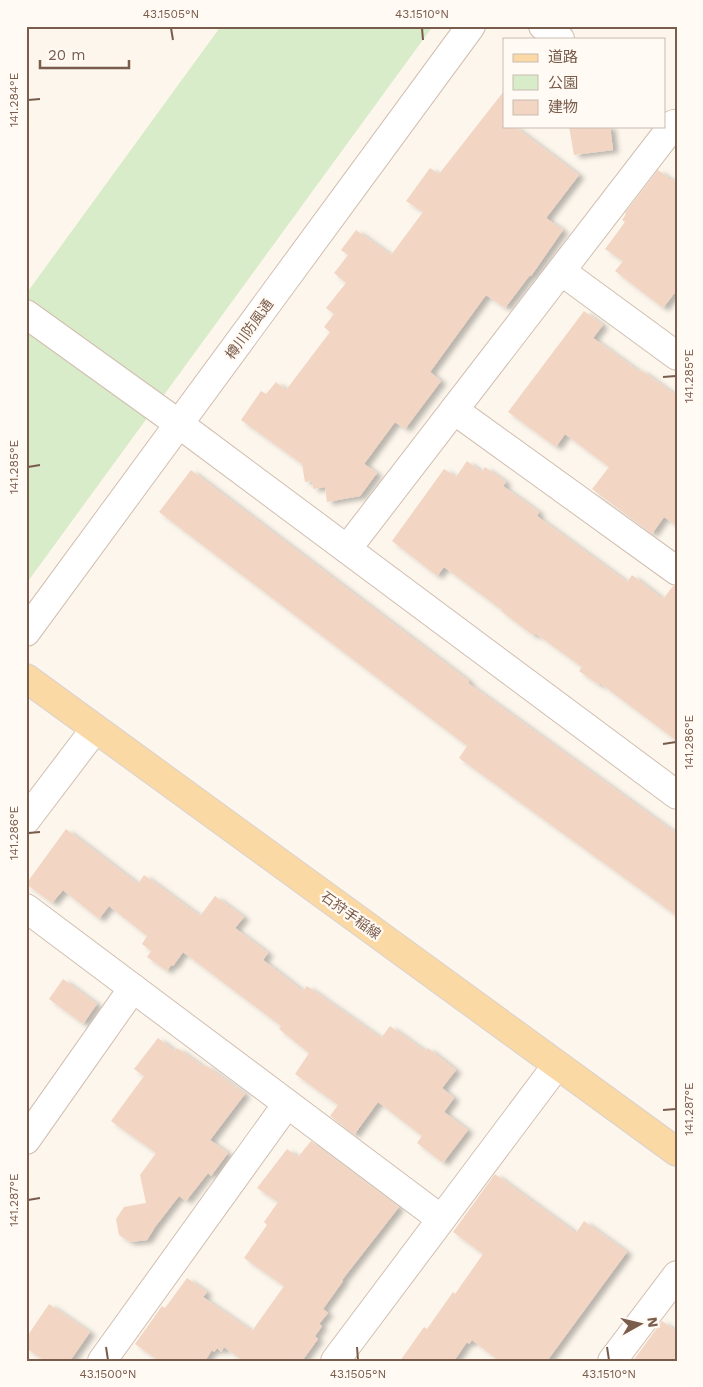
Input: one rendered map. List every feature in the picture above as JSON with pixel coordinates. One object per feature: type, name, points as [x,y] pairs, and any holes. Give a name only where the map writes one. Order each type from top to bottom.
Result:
[{"type":"main road","name":"石狩手稲線","points":[[26,678],[677,1152]]},
{"type":"street","name":"樽川防風通","points":[[26,632],[471,26]]},
{"type":"street","points":[[543,26],[559,38]]},
{"type":"street","points":[[347,550],[561,271],[672,122]]},
{"type":"street","points":[[561,271],[677,356]]},
{"type":"street","points":[[26,314],[179,424],[677,795]]},
{"type":"street","points":[[454,410],[677,571]]},
{"type":"street","points":[[26,820],[95,729]]},
{"type":"street","points":[[26,908],[441,1219]]},
{"type":"street","points":[[26,1140],[133,988]]},
{"type":"street","points":[[335,1361],[557,1065]]},
{"type":"street","points":[[102,1361],[288,1104]]},
{"type":"street","points":[[612,1361],[677,1275]]},
{"type":"green space","points":[[221,26],[433,26],[26,584],[26,294]]},
{"type":"building","points":[[503,92],[503,128],[517,128],[579,175],[546,218],[563,230],[531,276],[505,308],[486,295],[430,372],[441,381],[405,429],[395,422],[364,464],[377,473],[360,496],[327,502],[325,487],[313,489],[312,481],[305,482],[302,464],[241,420],[261,391],[266,394],[276,382],[286,390],[330,332],[324,327],[334,314],[326,308],[346,283],[334,273],[348,255],[341,250],[356,230],[391,255],[423,212],[406,201],[430,168],[439,174]]},
{"type":"building","points":[[569,128],[610,128],[613,150],[574,155]]},
{"type":"building","points":[[658,170],[677,184],[677,290],[663,308],[615,271],[623,261],[605,249],[625,222],[622,220],[625,213]]},
{"type":"building","points":[[584,311],[603,325],[593,338],[677,396],[677,526],[664,517],[652,534],[592,489],[609,467],[565,434],[556,447],[508,412]]},
{"type":"building","points":[[467,461],[482,472],[485,467],[506,482],[503,486],[539,512],[537,516],[627,582],[632,575],[663,599],[673,586],[677,586],[677,741],[600,683],[599,685],[579,671],[582,667],[535,633],[534,636],[444,567],[437,576],[392,541],[444,469],[456,477]]},
{"type":"building","points":[[191,470],[469,681],[468,683],[677,834],[677,916],[459,758],[467,746],[159,512]]},
{"type":"building","points":[[66,829],[138,884],[144,875],[200,916],[215,896],[244,917],[235,928],[268,953],[263,960],[303,991],[307,986],[381,1038],[390,1026],[425,1051],[428,1048],[456,1070],[442,1088],[454,1098],[444,1112],[468,1130],[443,1163],[417,1143],[422,1136],[378,1102],[354,1135],[330,1116],[338,1105],[295,1074],[309,1053],[279,1029],[281,1026],[183,952],[167,971],[147,957],[151,951],[142,944],[147,936],[109,906],[99,919],[63,890],[52,903],[26,884]]},
{"type":"building","points":[[63,979],[97,1004],[83,1024],[49,999]]},
{"type":"building","points":[[158,1038],[175,1051],[177,1048],[204,1067],[205,1065],[245,1094],[210,1140],[228,1153],[211,1176],[208,1173],[186,1201],[179,1196],[147,1240],[130,1242],[119,1235],[116,1219],[124,1207],[146,1203],[140,1175],[156,1153],[111,1121],[144,1076],[134,1069]]},
{"type":"building","points":[[311,1141],[399,1207],[342,1280],[323,1309],[328,1313],[319,1324],[322,1326],[315,1336],[318,1339],[302,1361],[243,1361],[224,1347],[221,1352],[217,1348],[214,1352],[212,1350],[205,1361],[159,1361],[135,1344],[162,1306],[165,1308],[187,1278],[207,1292],[203,1297],[252,1331],[284,1286],[244,1258],[267,1225],[264,1222],[278,1202],[257,1188],[287,1149],[298,1157]]},
{"type":"building","points":[[495,1174],[576,1233],[584,1221],[627,1252],[547,1361],[499,1361],[472,1340],[469,1344],[467,1342],[454,1361],[400,1361],[424,1327],[427,1329],[453,1292],[455,1294],[483,1254],[453,1232]]},
{"type":"building","points":[[49,1304],[90,1332],[70,1361],[45,1361],[26,1348],[26,1338]]},
{"type":"building","points":[[662,1321],[677,1332],[677,1361],[633,1361]]}]
